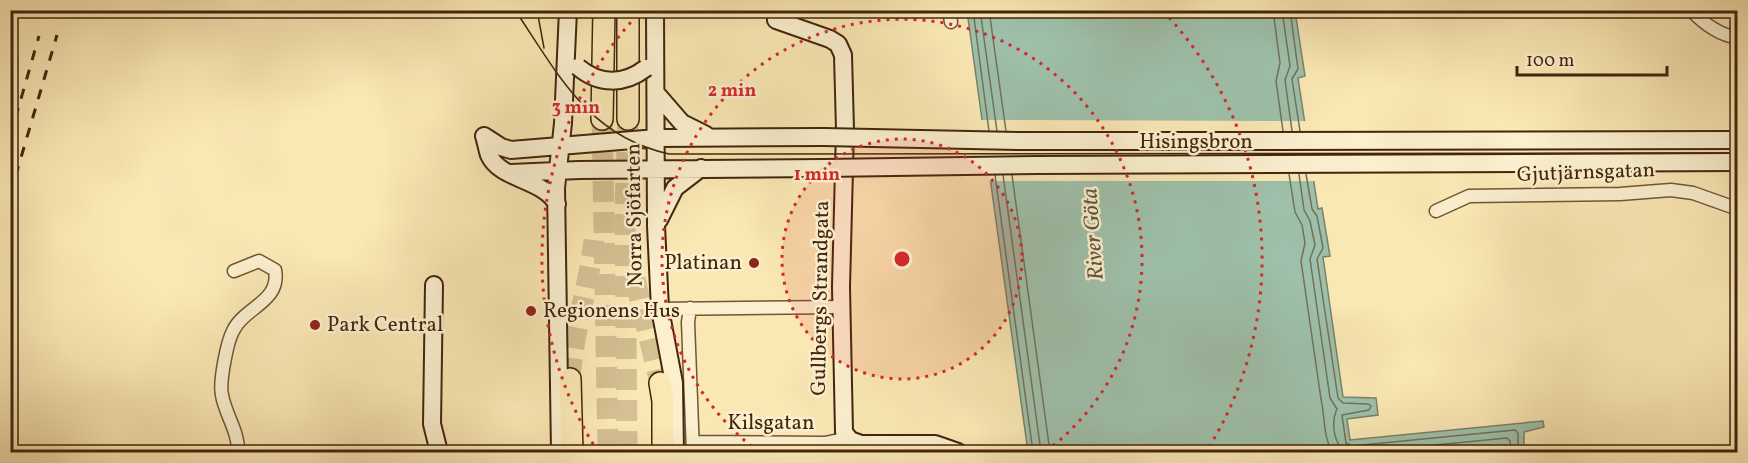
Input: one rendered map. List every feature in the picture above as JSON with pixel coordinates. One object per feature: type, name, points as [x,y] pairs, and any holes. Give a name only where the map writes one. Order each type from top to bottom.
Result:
[{"type":"highway","points":[[602,119],[604,10]]},
{"type":"highway","points":[[628,10],[628,119]]},
{"type":"highway","points":[[570,379],[572,453]]},
{"type":"highway","points":[[660,383],[663,401],[663,453]]},
{"type":"main road","points":[[560,453],[557,170],[561,145],[568,10]]},
{"type":"main road","name":"Norra Sjöfarten","points":[[655,10],[650,61],[656,93],[656,226],[660,309],[673,372],[675,453]]},
{"type":"main road","name":"Gullbergs Strandgata","points":[[776,20],[824,36],[838,44],[843,55],[846,130],[841,307],[842,427],[848,438]]},
{"type":"main road","points":[[567,41],[578,67],[590,77],[607,81],[622,81],[650,61]]},
{"type":"main road","name":"Hisingsbron","points":[[656,93],[682,123],[712,137]]},
{"type":"main road","name":"Hisingsbron","points":[[1737,140],[1019,141],[824,136],[657,138],[511,150],[495,144],[484,136],[489,156],[506,170],[1737,162]]},
{"type":"main road","points":[[656,226],[675,188],[701,168]]},
{"type":"main road","points":[[506,170],[542,188],[552,196],[557,204]]},
{"type":"main road","points":[[435,285],[432,424],[438,453]]},
{"type":"main road","points":[[848,438],[871,445],[935,444],[958,453]]},
{"type":"street","points":[[1691,10],[1702,22],[1729,37],[1737,38]]},
{"type":"street","name":"Gjutjärnsgatan","points":[[1436,211],[1469,196],[1620,194],[1671,190],[1693,193],[1737,209]]},
{"type":"street","points":[[234,271],[259,261],[274,270],[276,280],[267,298],[240,319],[232,332],[222,395],[230,415],[238,453]]},
{"type":"street","points":[[660,309],[841,307]]},
{"type":"street","name":"Kilsgatan","points":[[690,308],[688,322],[693,447],[825,443],[848,438]]},
{"type":"water","name":"River Göta","points":[[967,11],[1295,11],[1305,76],[1298,78],[1318,209],[1322,208],[1330,256],[1323,257],[1343,397],[1376,398],[1378,415],[1347,419],[1350,440],[1543,421],[1544,427],[1524,432],[1524,452],[1028,452]]},
{"type":"pier","points":[[979,120],[1307,121],[1316,181],[987,181]]},
{"type":"tunnel","points":[[602,119],[608,452]]},
{"type":"tunnel","points":[[627,452],[625,210],[628,119]]},
{"type":"tunnel","points":[[570,379],[574,344],[594,240]]},
{"type":"tunnel","points":[[635,279],[660,383]]},
{"type":"tram line","points":[[515,10],[561,79],[596,117],[617,133],[641,145],[669,154],[1738,153]]},
{"type":"tram line","points":[[537,10],[544,48]]},
{"type":"railway","points":[[10,195],[57,35]]},
{"type":"railway","points":[[10,137],[39,36]]},
{"type":"place","name":"Platinan","points":[[754,263]]},
{"type":"place","name":"Regionens Hus","points":[[531,311]]},
{"type":"place","name":"Park Central","points":[[315,325]]}]
